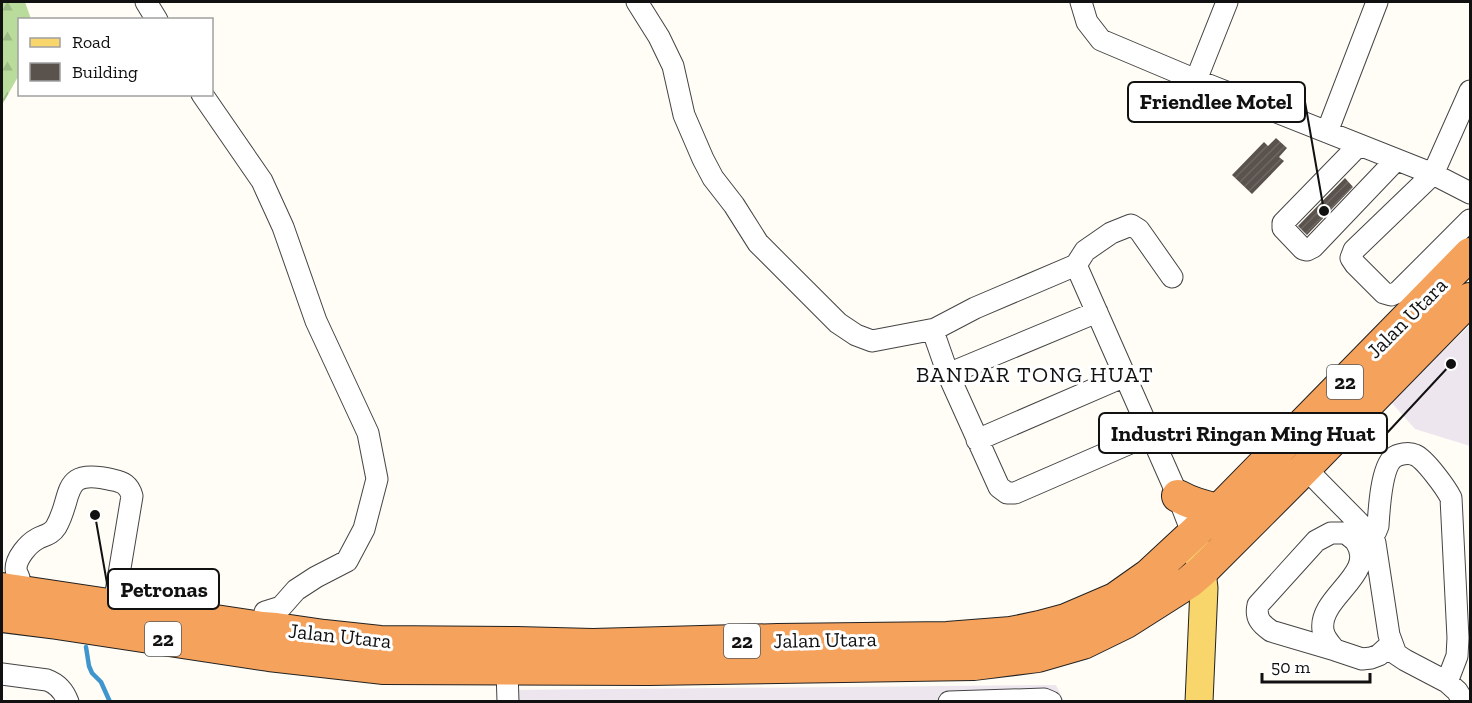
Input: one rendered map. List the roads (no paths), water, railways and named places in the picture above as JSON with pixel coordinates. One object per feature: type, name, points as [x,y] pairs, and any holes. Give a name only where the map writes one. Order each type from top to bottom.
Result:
[{"type":"highway","name":"Jalan Utara","points":[[2,616],[57,622],[310,661],[384,668],[447,669],[512,656],[593,645],[946,638],[1011,633],[1040,627],[1066,620],[1115,599],[1149,575],[1219,510],[1470,254]]},
{"type":"highway","name":"Jalan Utara","points":[[6,586],[264,620],[324,636],[649,669],[974,664],[1038,656],[1102,635],[1196,583],[1224,574],[1285,510],[1305,468],[1470,299]]},
{"type":"highway","points":[[1178,496],[1197,505],[1219,510]]},
{"type":"highway","points":[[6,586],[116,592],[264,620],[263,640],[271,645],[390,658],[447,669]]},
{"type":"highway","points":[[2,634],[39,639],[53,632],[57,622],[56,616],[47,606],[6,586]]},
{"type":"main road","points":[[1193,535],[1199,702]]},
{"type":"main road","points":[[1188,702],[1196,583]]},
{"type":"street","points":[[146,2],[156,18]]},
{"type":"street","points":[[637,2],[659,37],[673,66],[684,115],[713,177],[758,243],[838,323],[856,335],[872,341],[935,329],[975,308],[1076,265],[1085,251],[1111,233],[1131,225],[1139,230],[1172,277]]},
{"type":"street","points":[[1081,2],[1087,22],[1101,40],[1433,174],[1470,193]]},
{"type":"street","points":[[1196,80],[1227,2]]},
{"type":"street","points":[[1327,132],[1377,2]]},
{"type":"street","points":[[1470,91],[1433,174],[1354,250],[1351,258],[1384,293],[1392,295],[1398,292],[1470,220]]},
{"type":"street","points":[[203,96],[262,181],[283,227],[316,321],[368,433],[377,479],[364,529],[347,561],[296,590],[281,608],[264,620]]},
{"type":"street","points":[[1359,145],[1283,223],[1283,228],[1303,249],[1313,247],[1396,160]]},
{"type":"street","points":[[1076,265],[1193,535]]},
{"type":"street","points":[[948,374],[1097,312]]},
{"type":"street","points":[[935,329],[933,334],[948,374],[999,487],[1007,493],[1015,493],[1151,434]]},
{"type":"street","points":[[977,440],[1125,376]]},
{"type":"street","points":[[1372,536],[1378,526],[1380,491],[1388,465],[1392,459],[1403,453],[1421,459],[1446,488],[1461,513],[1458,638],[1464,652],[1457,656],[1446,682]]},
{"type":"street","points":[[1305,468],[1372,536],[1391,644],[1396,654],[1446,682],[1464,702]]},
{"type":"street","points":[[6,586],[23,552],[35,540],[50,534],[56,527],[67,492],[73,483],[82,477],[93,477],[120,481],[128,485],[132,496],[116,592]]},
{"type":"street","points":[[1342,505],[1365,503],[1380,491]]},
{"type":"street","points":[[1296,639],[1328,607],[1359,567],[1361,553],[1356,541],[1346,533],[1330,533],[1316,541],[1258,605],[1256,613],[1258,620],[1271,631],[1296,639],[1335,650],[1362,659],[1379,655],[1391,644]]},
{"type":"street","points":[[1328,607],[1323,618],[1323,630],[1326,639],[1335,650]]},
{"type":"street","points":[[508,702],[512,656]]},
{"type":"street","points":[[2,674],[47,680],[61,688],[68,702]]},
{"type":"street","points":[[949,702],[1044,699],[1051,702]]},
{"type":"waterway","points":[[86,647],[92,673],[101,682],[110,702]]},
{"type":"place","name":"Friendlee Motel","points":[[1324,211]]},
{"type":"place","name":"Industri Ringan Ming Huat","points":[[1451,364]]},
{"type":"place","name":"Petronas","points":[[95,515]]},
{"type":"district","name":"BANDAR TONG HUAT","points":[[1035,374]]}]
